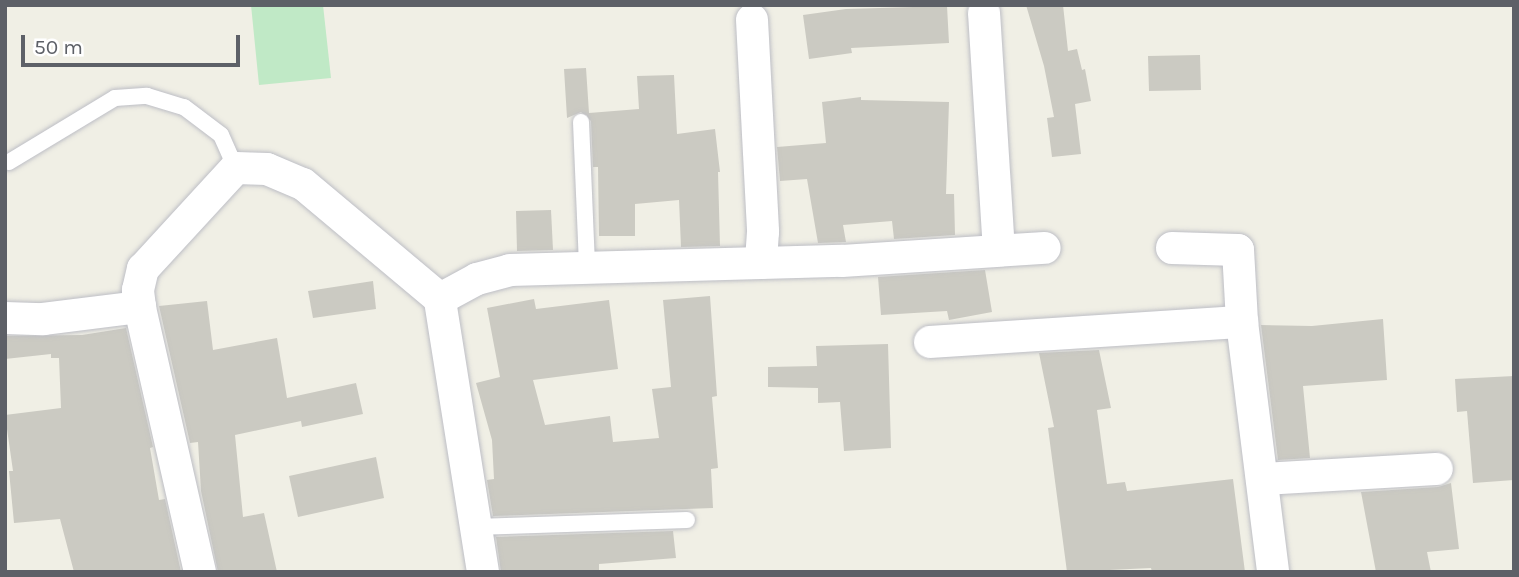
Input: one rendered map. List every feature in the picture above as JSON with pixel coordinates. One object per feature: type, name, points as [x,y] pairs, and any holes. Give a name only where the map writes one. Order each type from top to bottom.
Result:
[{"type":"street","points":[[984,13],[999,250]]},
{"type":"street","points":[[751,20],[763,232],[761,263]]},
{"type":"street","points":[[200,572],[138,290],[144,269],[236,169],[267,169],[303,184],[440,299],[483,572]]},
{"type":"street","points":[[440,299],[477,279],[510,270],[842,261],[1045,248]]},
{"type":"street","points":[[1172,248],[1238,250],[1242,322],[1273,572]]},
{"type":"street","points":[[5,318],[43,319],[140,307]]},
{"type":"street","points":[[930,341],[1242,322]]},
{"type":"street","points":[[1262,479],[1437,469]]},
{"type":"lane","points":[[9,162],[115,98],[147,96],[184,107],[221,135],[236,169]]},
{"type":"lane","points":[[581,122],[587,268]]},
{"type":"lane","points":[[476,527],[687,520]]},
{"type":"green space","points":[[251,5],[323,5],[331,78],[259,85]]},
{"type":"building","points":[[1026,5],[1063,5],[1068,51],[1077,49],[1082,70],[1085,69],[1091,101],[1075,104],[1081,154],[1052,157],[1047,118],[1054,117],[1044,66]]},
{"type":"building","points":[[947,6],[949,43],[851,48],[852,53],[809,59],[803,15],[846,9]]},
{"type":"building","points":[[1200,55],[1201,90],[1149,91],[1148,56]]},
{"type":"building","points":[[586,68],[589,113],[639,109],[637,76],[674,75],[677,134],[715,129],[720,172],[720,246],[681,247],[679,200],[635,204],[635,236],[599,236],[598,167],[593,167],[591,121],[581,112],[567,118],[564,69]]},
{"type":"building","points":[[861,97],[861,100],[949,102],[946,194],[954,194],[955,235],[894,239],[892,221],[843,225],[846,242],[818,243],[807,179],[780,181],[777,147],[826,143],[822,102]]},
{"type":"building","points":[[551,210],[553,250],[517,251],[516,211]]},
{"type":"building","points":[[985,270],[992,312],[949,320],[947,311],[881,315],[878,277]]},
{"type":"building","points":[[373,281],[376,309],[313,318],[308,291]]},
{"type":"building","points":[[710,296],[717,396],[712,397],[718,468],[711,469],[713,508],[493,516],[487,480],[494,479],[492,440],[476,383],[500,377],[487,308],[534,299],[536,309],[609,300],[618,369],[533,380],[545,425],[610,416],[613,442],[659,438],[652,389],[671,387],[663,300]]},
{"type":"building","points":[[207,301],[213,350],[277,338],[287,398],[356,383],[363,414],[302,427],[301,421],[235,435],[243,517],[264,513],[277,572],[218,572],[201,491],[198,442],[190,443],[159,306]]},
{"type":"building","points":[[1383,319],[1387,380],[1303,386],[1310,458],[1278,460],[1261,325],[1312,326]]},
{"type":"building","points":[[126,328],[153,447],[150,448],[159,500],[165,499],[181,572],[74,572],[60,519],[14,523],[9,471],[13,471],[5,415],[61,408],[59,358],[51,358],[51,354],[5,359],[5,336],[82,335]]},
{"type":"building","points":[[888,344],[891,448],[844,451],[840,402],[818,403],[818,388],[768,387],[768,367],[817,366],[816,346]]},
{"type":"building","points":[[1099,350],[1111,408],[1097,410],[1107,484],[1125,482],[1127,491],[1233,479],[1245,572],[1152,572],[1151,568],[1067,572],[1048,428],[1054,427],[1039,353]]},
{"type":"building","points":[[1514,376],[1514,480],[1473,483],[1467,411],[1457,412],[1455,379]]},
{"type":"building","points":[[376,457],[384,498],[298,517],[289,476]]},
{"type":"building","points":[[1451,483],[1459,549],[1427,552],[1431,572],[1376,572],[1361,492],[1438,487]]},
{"type":"building","points":[[673,531],[676,558],[599,564],[599,572],[501,572],[496,537]]}]
